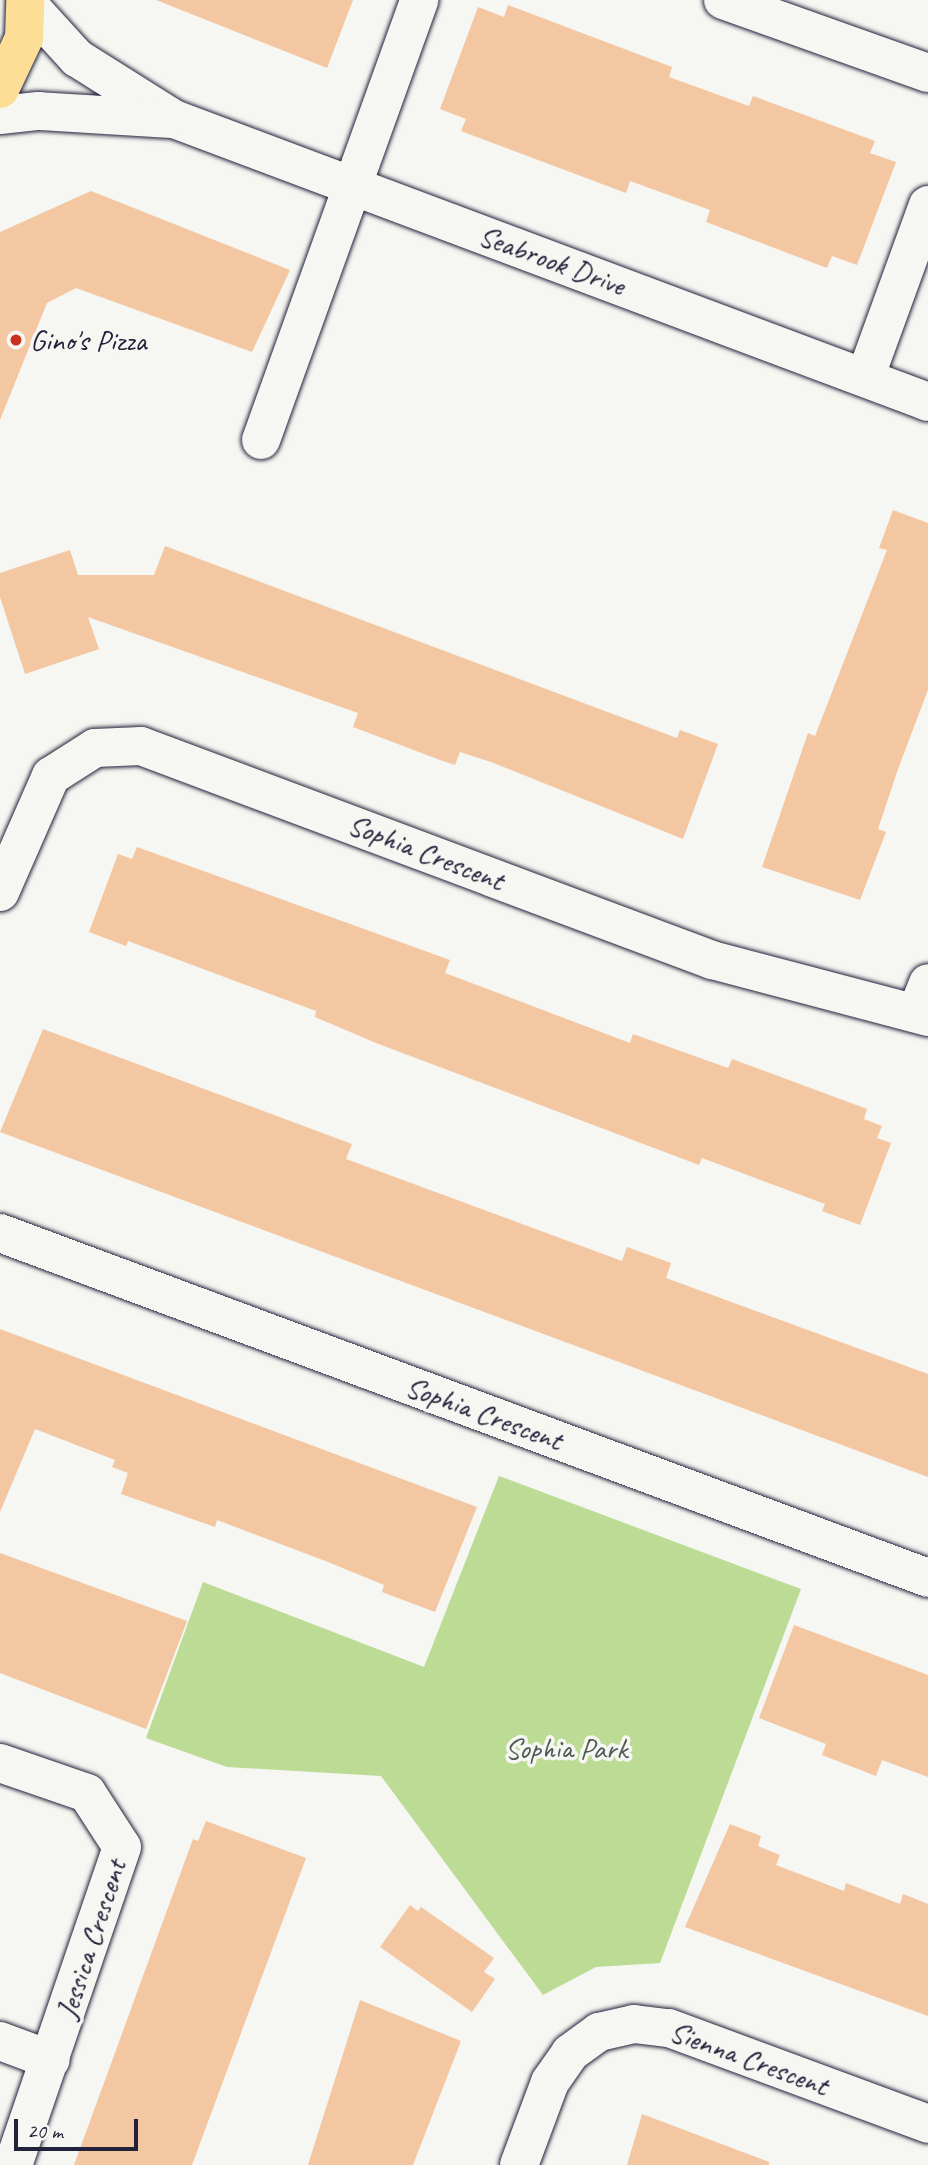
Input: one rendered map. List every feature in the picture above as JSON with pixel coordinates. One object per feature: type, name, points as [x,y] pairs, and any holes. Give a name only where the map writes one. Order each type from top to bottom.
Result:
[{"type":"main road","points":[[0,89],[24,38],[25,1]]},
{"type":"street","points":[[261,440],[349,184],[419,0]]},
{"type":"street","points":[[723,0],[928,74]]},
{"type":"street","name":"Seabrook Drive","points":[[25,1],[77,58],[174,119],[928,402]]},
{"type":"street","name":"Seabrook Drive","points":[[0,115],[39,111],[174,119]]},
{"type":"street","points":[[864,378],[928,205]]},
{"type":"street","name":"Sophia Crescent","points":[[0,892],[51,776],[94,748],[141,746],[712,960],[924,1004]]},
{"type":"street","name":"Sophia Crescent","points":[[0,1233],[928,1578]]},
{"type":"street","name":"Jessica Crescent","points":[[0,1762],[87,1793],[122,1847],[13,2165]]},
{"type":"street","name":"Sienna Crescent","points":[[519,2165],[550,2082],[570,2053],[599,2032],[634,2024],[669,2028],[928,2124]]},
{"type":"street","name":"Jessica Crescent","points":[[0,2042],[51,2060]]},
{"type":"green space","name":"Sophia Park","points":[[499,1476],[801,1589],[660,1963],[596,1967],[543,1995],[381,1776],[227,1767],[146,1738],[203,1582],[424,1667]]},
{"type":"building","points":[[156,0],[353,0],[327,68]]},
{"type":"building","points":[[508,5],[672,67],[669,77],[749,106],[753,96],[875,141],[870,153],[896,162],[857,265],[832,256],[827,268],[706,222],[710,210],[630,181],[626,193],[461,131],[466,119],[440,109],[478,7],[504,17]]},
{"type":"building","points":[[91,191],[290,270],[252,352],[76,288],[47,303],[0,420],[0,232]]},
{"type":"building","points":[[893,510],[928,523],[928,690],[878,829],[886,832],[860,900],[762,867],[808,733],[815,736],[887,550],[879,548]]},
{"type":"building","points":[[165,546],[677,738],[680,730],[718,744],[683,839],[491,762],[460,752],[455,765],[440,760],[353,727],[358,713],[88,617],[99,649],[25,674],[0,597],[0,573],[70,550],[78,575],[154,575]]},
{"type":"building","points":[[137,847],[450,960],[445,973],[630,1043],[633,1034],[728,1068],[732,1059],[867,1109],[864,1119],[882,1126],[877,1138],[891,1143],[860,1225],[822,1211],[825,1204],[702,1158],[699,1165],[376,1043],[315,1017],[316,1011],[128,941],[126,946],[89,932],[118,854],[132,859]]},
{"type":"building","points":[[43,1029],[352,1144],[346,1159],[622,1261],[627,1247],[671,1263],[666,1278],[928,1374],[928,1477],[0,1132]]},
{"type":"building","points":[[0,1329],[477,1507],[435,1612],[382,1592],[384,1585],[217,1520],[215,1527],[121,1494],[128,1473],[112,1467],[115,1460],[35,1429],[0,1512]]},
{"type":"building","points":[[0,1553],[187,1621],[146,1729],[0,1673]]},
{"type":"building","points":[[794,1625],[928,1675],[928,1777],[882,1760],[876,1776],[822,1755],[826,1744],[759,1718]]},
{"type":"building","points":[[206,1821],[306,1858],[192,2165],[74,2165],[193,1839],[198,1841]]},
{"type":"building","points":[[730,1824],[761,1836],[758,1846],[780,1855],[776,1865],[844,1891],[846,1883],[900,1904],[903,1894],[928,1904],[928,2016],[685,1927]]},
{"type":"building","points":[[410,1905],[418,1911],[421,1907],[494,1958],[484,1972],[495,1979],[472,2012],[380,1947]]},
{"type":"building","points":[[360,2000],[461,2041],[413,2165],[308,2165]]},
{"type":"building","points":[[642,2114],[769,2162],[769,2165],[627,2165]]},
{"type":"place","name":"Gino's Pizza","points":[[16,340]]}]
